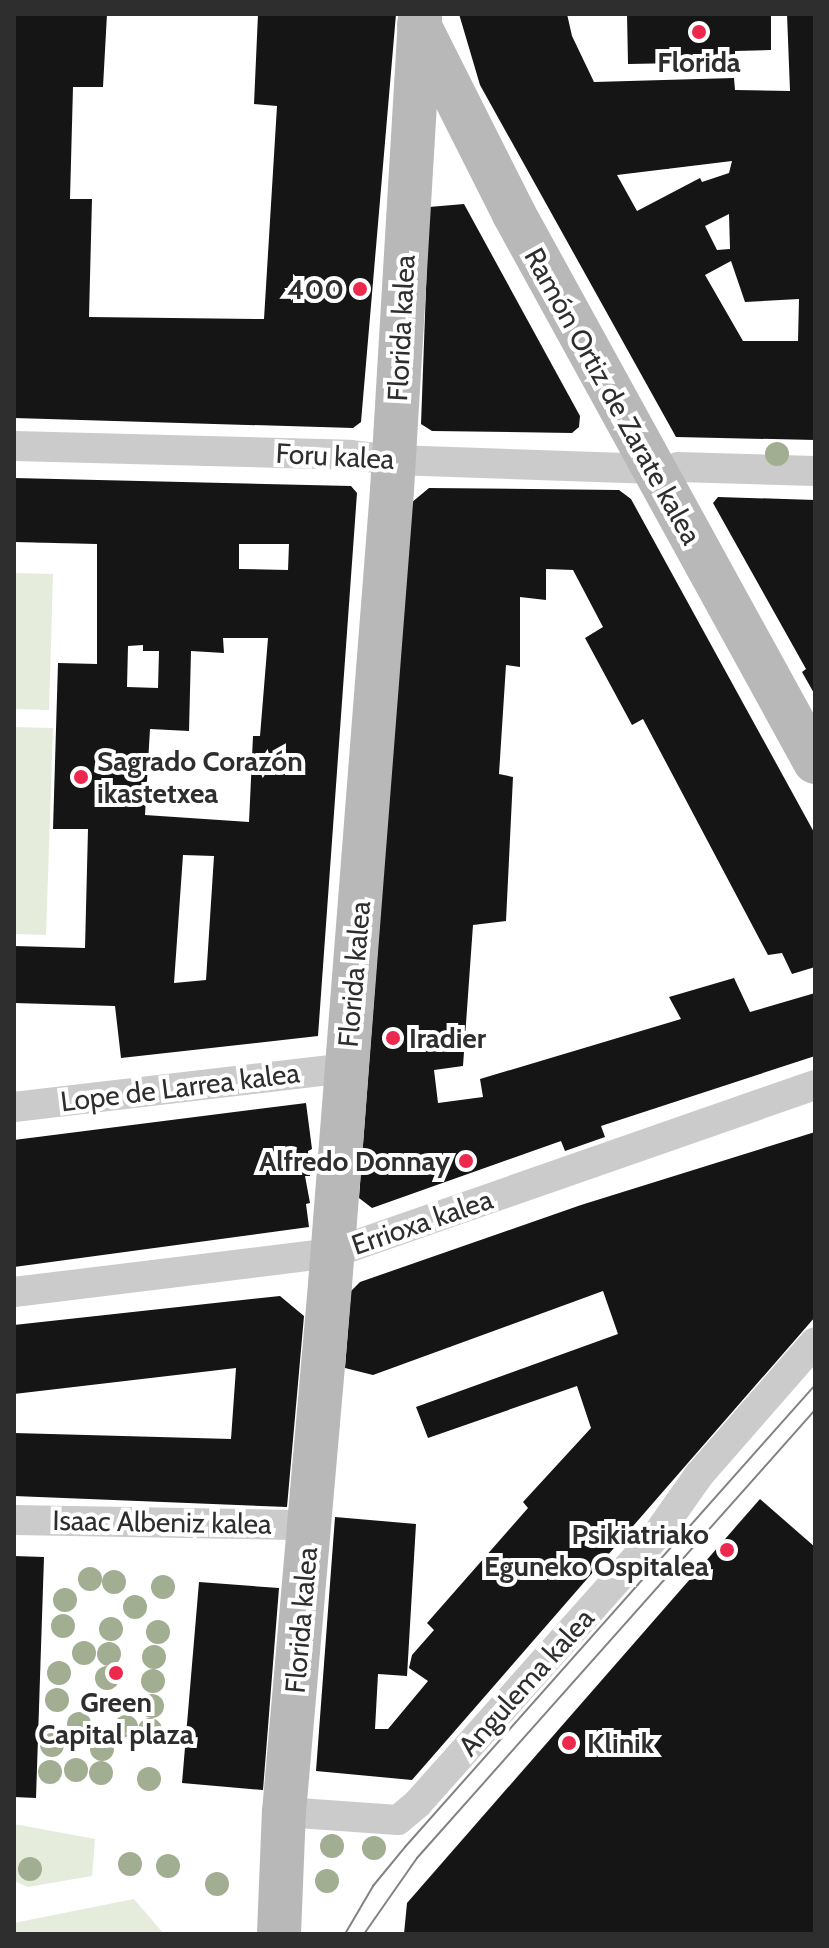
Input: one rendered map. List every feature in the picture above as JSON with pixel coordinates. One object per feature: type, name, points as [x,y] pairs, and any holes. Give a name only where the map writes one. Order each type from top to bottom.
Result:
[{"type":"street","name":"Florida kalea","points":[[279,1934],[284,1812],[333,1253],[394,460],[420,19]]},
{"type":"street","name":"Ramón Ortiz de Zarate kalea","points":[[420,19],[521,228],[667,468],[815,762]]},
{"type":"street","name":"Foru kalea","points":[[14,446],[815,471]]},
{"type":"street","name":"Lope de Larrea kalea","points":[[14,1107],[346,1068]]},
{"type":"street","name":"Errioxa kalea","points":[[14,1292],[333,1253],[815,1085]]},
{"type":"street","name":"Angulema kalea","points":[[284,1812],[398,1820],[418,1803],[656,1536],[699,1475],[815,1342]]},
{"type":"street","name":"Isaac Albeniz kalea","points":[[14,1520],[310,1525]]},
{"type":"green space","points":[[14,573],[53,574],[49,710],[14,709]]},
{"type":"green space","points":[[14,727],[53,728],[46,935],[14,934]]},
{"type":"green space","points":[[14,1824],[95,1839],[92,1876],[28,1887],[14,1881]]},
{"type":"green space","points":[[134,1899],[164,1934],[14,1934],[14,1923]]},
{"type":"building","points":[[14,14],[107,14],[103,87],[73,87],[70,199],[92,199],[89,317],[264,319],[277,106],[254,104],[258,14],[396,14],[361,422],[353,428],[14,418]]},
{"type":"building","points":[[459,14],[567,14],[572,36],[594,82],[734,78],[735,90],[790,91],[787,14],[815,14],[815,440],[676,437],[480,85]],"holes":[[[732,161],[729,173],[702,182],[700,178],[637,211],[617,175]],[[729,214],[730,249],[717,250],[705,226]],[[731,261],[745,302],[799,299],[798,341],[743,341],[705,275]]]},
{"type":"building","name":"Florida","points":[[627,14],[771,14],[771,50],[735,51],[735,62],[628,64]]},
{"type":"building","points":[[464,204],[580,416],[579,427],[572,433],[432,431],[421,424],[429,207]]},
{"type":"building","name":"Sagrado Corazón ikastetxea","points":[[14,478],[351,486],[357,493],[318,1036],[121,1058],[115,1006],[14,1003],[14,946],[85,948],[88,829],[53,829],[58,663],[97,664],[97,544],[14,542]],"holes":[[[239,544],[289,544],[288,570],[239,569]],[[223,638],[268,638],[260,736],[253,736],[249,822],[145,815],[150,729],[189,731],[191,651],[224,653]],[[143,645],[143,651],[159,651],[158,688],[127,687],[128,646]],[[183,855],[214,856],[206,980],[174,983]]]},
{"type":"building","points":[[429,488],[619,490],[631,499],[815,834],[815,967],[792,974],[782,953],[768,955],[643,719],[632,725],[585,638],[603,627],[573,570],[546,569],[546,600],[520,597],[520,667],[506,665],[499,774],[513,777],[506,921],[473,925],[463,1066],[434,1070],[438,1103],[483,1097],[480,1079],[681,1019],[669,997],[734,978],[750,1012],[815,993],[815,1056],[601,1126],[605,1137],[565,1151],[561,1141],[372,1208],[359,1198],[411,503]]},
{"type":"building","points":[[718,497],[815,500],[815,695],[802,672],[806,669],[713,503]]},
{"type":"building","points":[[306,1103],[312,1149],[308,1151],[310,1176],[305,1176],[310,1203],[306,1204],[309,1227],[14,1267],[14,1140]]},
{"type":"building","points":[[815,1132],[815,1317],[412,1780],[316,1771],[335,1517],[416,1524],[407,1676],[378,1674],[375,1729],[388,1729],[428,1681],[409,1668],[412,1655],[434,1630],[427,1623],[528,1508],[523,1502],[591,1428],[577,1386],[428,1438],[416,1407],[618,1334],[603,1291],[373,1375],[345,1368],[351,1291],[360,1282],[581,1205]]},
{"type":"building","points":[[280,1296],[304,1316],[287,1507],[14,1496],[14,1433],[231,1439],[236,1368],[14,1394],[14,1325]]},
{"type":"building","points":[[760,1499],[815,1547],[815,1934],[404,1934],[407,1903]]},
{"type":"building","points":[[14,1556],[44,1557],[36,1798],[14,1797]]},
{"type":"building","points":[[199,1582],[279,1588],[263,1790],[182,1783]]},
{"type":"tram line","points":[[345,1934],[373,1886],[405,1847],[815,1385]]},
{"type":"tram line","points":[[364,1934],[417,1858],[815,1410]]},
{"type":"place","name":"Florida","points":[[699,32]]},
{"type":"place","name":"400","points":[[360,289]]},
{"type":"place","name":"Sagrado Corazón ikastetxea","points":[[81,777]]},
{"type":"place","name":"Iradier","points":[[393,1038]]},
{"type":"place","name":"Alfredo Donnay","points":[[466,1161]]},
{"type":"place","name":"Psikiatriako Eguneko Ospitalea","points":[[727,1550]]},
{"type":"place","name":"Green Capital plaza","points":[[116,1673]]},
{"type":"place","name":"Klinik","points":[[569,1743]]}]
